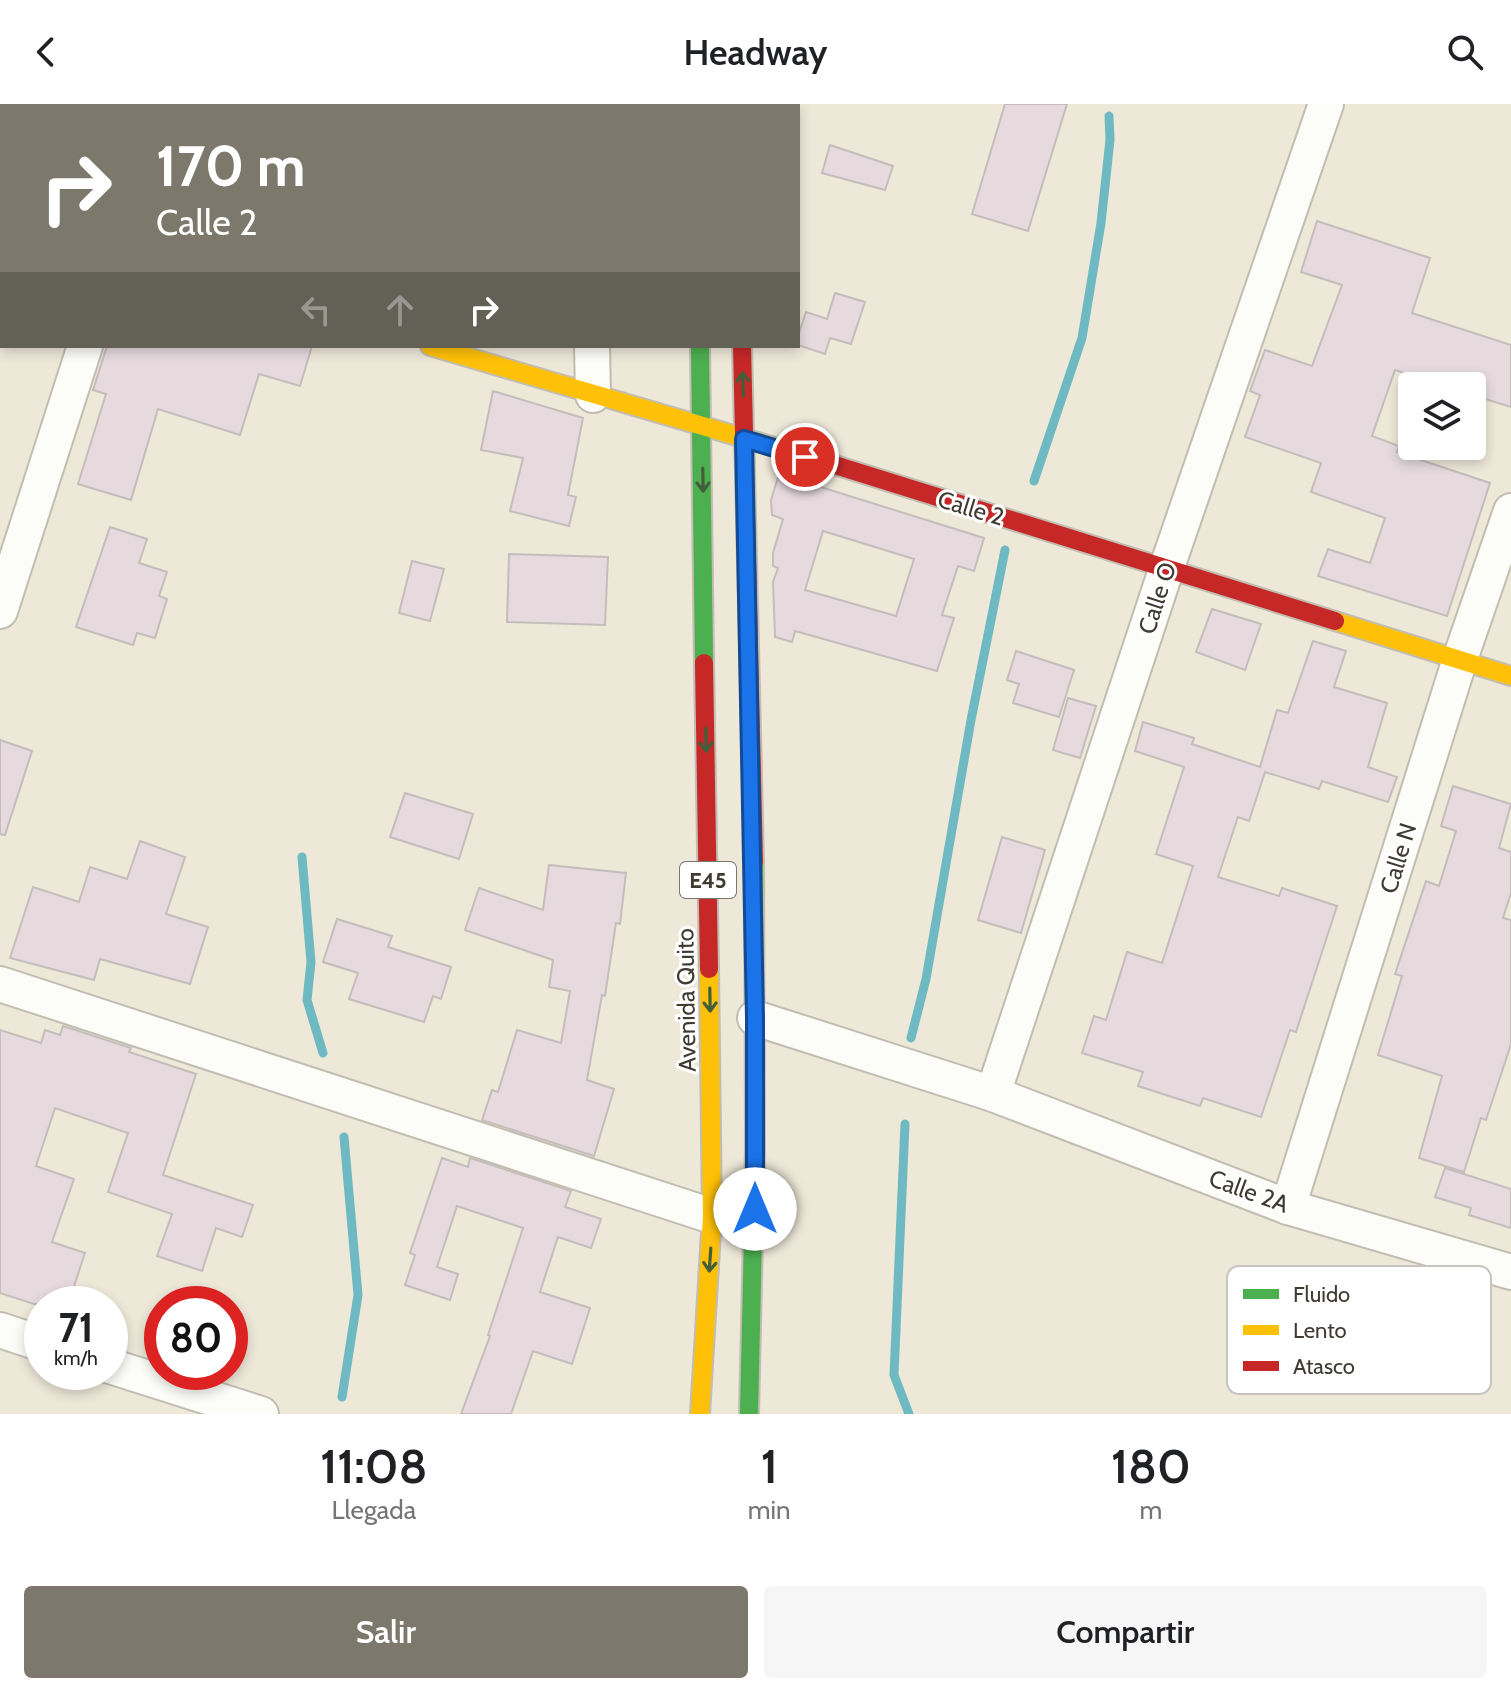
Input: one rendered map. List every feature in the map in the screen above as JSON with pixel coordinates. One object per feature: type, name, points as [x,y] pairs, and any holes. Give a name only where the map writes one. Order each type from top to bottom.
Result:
[{"type":"main road","name":"Calle 2","points":[[437,348],[702,424],[1511,676]]},
{"type":"main road","name":"Avenida Quito","points":[[700,348],[712,1216],[700,1414]]},
{"type":"main road","name":"E45","points":[[742,348],[755,1018],[755,1240],[749,1414]]},
{"type":"street","name":"Calle O","points":[[993,1094],[1167,567],[1326,104]]},
{"type":"street","points":[[0,611],[84,348]]},
{"type":"street","points":[[592,348],[593,395]]},
{"type":"street","name":"Calle N","points":[[1288,1207],[1460,659],[1511,511]]},
{"type":"street","points":[[0,984],[712,1216]]},
{"type":"street","name":"Calle 2A","points":[[755,1018],[993,1094],[1288,1207],[1490,1266]]},
{"type":"street","name":"Calle 2A","points":[[1491,1266],[1511,1272]]},
{"type":"street","points":[[0,1330],[24,1338]]},
{"type":"street","points":[[128,1372],[261,1414]]},
{"type":"building","points":[[1005,104],[1067,104],[1028,231],[972,214]]},
{"type":"building","points":[[830,145],[893,166],[885,190],[822,173]]},
{"type":"building","points":[[1317,221],[1430,258],[1412,313],[1511,345],[1511,407],[1486,399],[1486,372],[1395,370],[1372,436],[1398,446],[1398,460],[1421,460],[1490,483],[1447,616],[1318,576],[1328,549],[1370,563],[1385,518],[1311,492],[1321,463],[1245,437],[1260,395],[1250,391],[1265,350],[1312,366],[1342,285],[1301,272]]},
{"type":"building","points":[[835,293],[865,302],[851,344],[830,338],[825,354],[800,346],[800,330],[806,312],[827,319]]},
{"type":"building","points":[[106,348],[311,348],[300,386],[259,374],[240,435],[158,409],[131,500],[78,484],[106,394],[93,390]]},
{"type":"building","points":[[493,391],[583,418],[568,495],[576,497],[569,526],[510,511],[523,458],[481,450]]},
{"type":"building","points":[[779,474],[984,538],[974,571],[958,566],[942,615],[954,618],[937,671],[795,631],[792,642],[775,637],[773,582],[778,568],[773,566],[773,553],[783,519],[772,515],[771,500]],"holes":[[[823,531],[914,559],[896,616],[805,590]]]},
{"type":"building","points":[[110,527],[147,539],[139,563],[167,572],[159,596],[167,599],[155,638],[137,633],[133,645],[76,627]]},
{"type":"building","points":[[509,554],[608,557],[605,625],[507,622]]},
{"type":"building","points":[[412,561],[444,569],[430,621],[399,613]]},
{"type":"building","points":[[1212,609],[1261,624],[1245,670],[1196,652]]},
{"type":"building","points":[[1313,641],[1346,651],[1334,687],[1387,703],[1368,767],[1397,777],[1388,802],[1322,781],[1319,789],[1265,772],[1249,821],[1238,817],[1218,877],[1279,896],[1282,888],[1337,906],[1296,1032],[1290,1030],[1261,1117],[1203,1098],[1200,1106],[1138,1086],[1143,1072],[1082,1053],[1094,1016],[1106,1020],[1127,952],[1162,963],[1193,866],[1156,854],[1184,767],[1135,751],[1143,722],[1194,738],[1192,744],[1260,767],[1277,710],[1288,713]]},
{"type":"building","points":[[1016,651],[1074,670],[1059,717],[1013,703],[1019,684],[1007,680]]},
{"type":"building","points":[[1068,698],[1096,706],[1080,758],[1053,750]]},
{"type":"building","points":[[0,740],[32,751],[5,835],[0,834]]},
{"type":"building","points":[[1453,786],[1511,804],[1499,848],[1511,852],[1511,893],[1503,918],[1511,920],[1511,1044],[1486,1120],[1481,1118],[1464,1172],[1419,1158],[1442,1076],[1378,1055],[1402,976],[1395,974],[1426,881],[1439,886],[1456,831],[1441,826]]},
{"type":"building","points":[[405,793],[473,814],[459,859],[390,837]]},
{"type":"building","points":[[1002,837],[1045,850],[1021,933],[978,920]]},
{"type":"building","points":[[140,841],[185,857],[166,914],[208,927],[190,984],[100,959],[94,980],[10,958],[33,887],[79,902],[90,867],[127,879]]},
{"type":"building","points":[[549,865],[626,873],[620,924],[616,923],[605,996],[602,995],[587,1080],[614,1089],[594,1156],[482,1120],[492,1090],[498,1092],[517,1030],[561,1043],[570,991],[549,987],[553,960],[465,930],[479,888],[543,910]]},
{"type":"building","points":[[337,919],[392,936],[388,947],[451,967],[441,999],[433,996],[424,1022],[349,999],[358,973],[323,962]]},
{"type":"building","points":[[63,1026],[196,1074],[163,1175],[253,1205],[242,1237],[216,1228],[202,1271],[157,1256],[172,1214],[108,1192],[128,1133],[55,1108],[36,1166],[74,1179],[52,1242],[85,1253],[74,1286],[24,1286],[24,1301],[0,1293],[0,1030],[41,1043],[45,1030],[60,1035]]},
{"type":"building","points":[[442,1158],[468,1167],[470,1158],[571,1191],[565,1207],[601,1219],[591,1248],[558,1237],[540,1292],[590,1308],[572,1364],[533,1351],[511,1414],[461,1414],[490,1336],[523,1228],[457,1206],[437,1267],[458,1274],[450,1300],[405,1285],[415,1255],[410,1253]]},
{"type":"building","points":[[1445,1168],[1511,1189],[1511,1228],[1469,1215],[1471,1208],[1435,1197]]},
{"type":"waterway","points":[[1034,481],[1082,338],[1101,223],[1110,140],[1109,116]]},
{"type":"waterway","points":[[911,1038],[926,979],[971,720],[1005,550]]},
{"type":"waterway","points":[[302,857],[311,962],[307,1000],[323,1053]]},
{"type":"waterway","points":[[905,1124],[894,1375],[909,1414]]},
{"type":"waterway","points":[[342,1397],[358,1295],[344,1137]]},
{"type":"traffic: fast","points":[[700,348],[704,663]]},
{"type":"traffic: fast","points":[[749,1414],[755,1147],[754,862]]},
{"type":"traffic: slow","points":[[437,348],[822,461]]},
{"type":"traffic: slow","points":[[1335,621],[1511,676]]},
{"type":"traffic: slow","points":[[700,1414],[712,1216],[709,969]]},
{"type":"traffic: jam","points":[[742,348],[754,862]]},
{"type":"traffic: jam","points":[[822,461],[1335,621]]},
{"type":"traffic: jam","points":[[704,663],[709,969]]},
{"type":"route","points":[[755,1209],[755,1018],[744,439],[805,457]]}]
